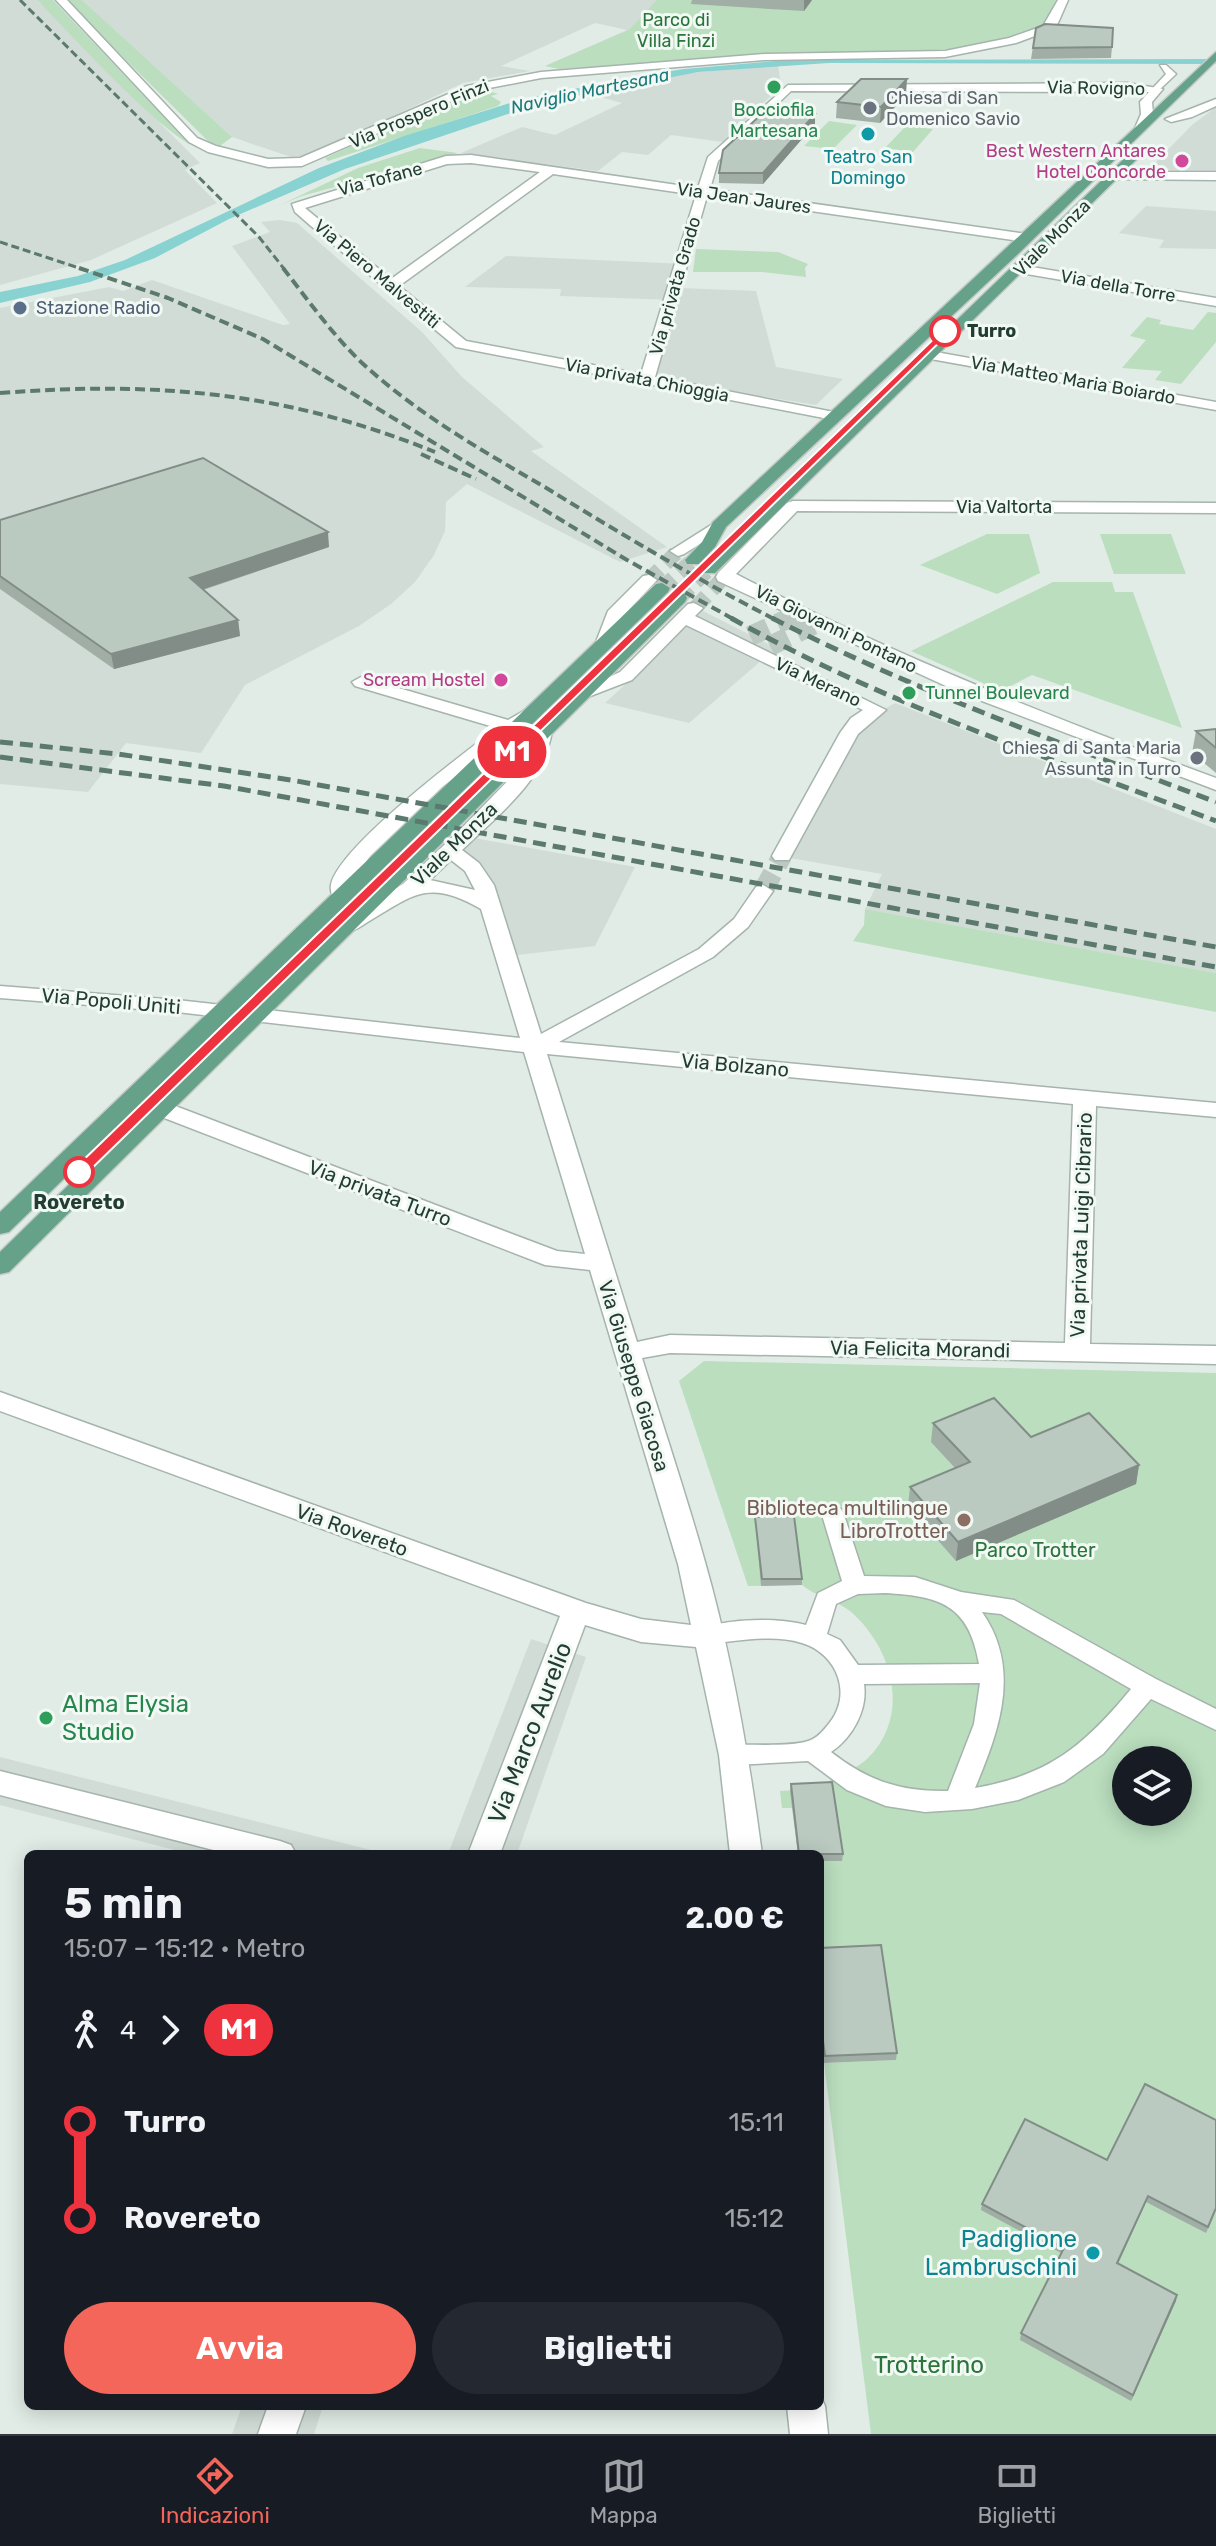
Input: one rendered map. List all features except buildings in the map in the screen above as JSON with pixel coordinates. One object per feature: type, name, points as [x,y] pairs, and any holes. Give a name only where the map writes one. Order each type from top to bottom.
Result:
[{"type":"main road","name":"Viale Monza","points":[[685,556],[709,544],[719,525],[1027,238],[1211,60]]},
{"type":"main road","points":[[1166,123],[1196,95]]},
{"type":"main road","name":"Viale Monza","points":[[720,574],[930,355],[1139,151]]},
{"type":"main road","points":[[905,350],[930,355]]},
{"type":"main road","points":[[834,416],[864,422]]},
{"type":"main road","name":"Viale Monza","points":[[0,1226],[458,788],[534,709],[605,642]]},
{"type":"main road","name":"Viale Monza","points":[[0,1266],[580,695]]},
{"type":"street","name":"Via Prospero Finzi","points":[[61,0],[193,140],[212,149],[271,163],[307,161],[471,88],[514,78],[779,56],[941,54],[1030,35],[1051,26],[1063,0]]},
{"type":"street","points":[[1157,89],[1171,74],[1163,67]]},
{"type":"street","name":"Via Rovigno","points":[[702,192],[712,160],[788,88],[1127,86],[1157,89]]},
{"type":"street","name":"Viale Monza","points":[[1141,128],[1147,114],[1146,102],[1157,89]]},
{"type":"street","points":[[1166,123],[1216,102]]},
{"type":"street","name":"Via Jean Jaures","points":[[461,159],[1027,238]]},
{"type":"street","name":"Via Tofane","points":[[300,202],[461,159]]},
{"type":"street","points":[[1129,162],[1152,171],[1192,176]]},
{"type":"street","points":[[390,286],[551,170]]},
{"type":"street","points":[[1115,176],[1216,176]]},
{"type":"street","name":"Via privata Grado","points":[[647,380],[702,192]]},
{"type":"street","name":"Via Piero Malvestiti","points":[[300,202],[299,209],[461,344]]},
{"type":"street","name":"Via della Torre","points":[[1020,269],[1216,302]]},
{"type":"street","points":[[1168,295],[1169,290],[1177,287],[1216,286]]},
{"type":"street","name":"Via privata Chioggia","points":[[461,344],[834,416]]},
{"type":"street","name":"Via Matteo Maria Boiardo","points":[[930,355],[1216,406]]},
{"type":"street","name":"Via Valtorta","points":[[788,502],[1216,508]]},
{"type":"street","name":"Via Giovanni Pontano","points":[[720,574],[806,620],[1025,714],[1216,784]]},
{"type":"street","name":"Viale Monza","points":[[605,642],[614,615],[655,584]]},
{"type":"street","name":"Viale Monza","points":[[580,695],[626,676],[686,608]]},
{"type":"street","name":"Via Merano","points":[[686,608],[877,710],[857,722],[849,733],[782,856]]},
{"type":"street","points":[[361,682],[510,726]]},
{"type":"street","name":"Viale Monza","points":[[342,897],[341,883],[363,852],[435,783],[534,709]]},
{"type":"street","name":"Viale Monza","points":[[336,932],[410,888],[450,850],[530,769],[540,750],[543,731]]},
{"type":"street","name":"Via Giuseppe Giacosa","points":[[450,850],[478,873],[489,905],[692,1564],[734,1755],[746,1850]]},
{"type":"street","points":[[410,888],[428,885],[454,887],[489,905]]},
{"type":"street","points":[[533,1046],[706,953],[741,923],[763,891]]},
{"type":"street","name":"Via Popoli Uniti","points":[[0,992],[222,1012]]},
{"type":"street","points":[[222,1012],[255,1016]]},
{"type":"street","name":"Via Bolzano","points":[[255,1016],[533,1046],[1216,1110]]},
{"type":"street","name":"Via privata Luigi Cibrario","points":[[1077,1352],[1085,1097]]},
{"type":"street","name":"Via privata Turro","points":[[162,1109],[554,1259],[600,1263]]},
{"type":"street","name":"Via Felicita Morandi","points":[[625,1353],[670,1344],[1216,1355]]},
{"type":"street","name":"Via Rovereto","points":[[0,1401],[576,1611],[661,1635],[689,1638],[709,1635]]},
{"type":"street","points":[[833,1515],[855,1585]]},
{"type":"street","points":[[814,1637],[826,1599],[855,1585],[915,1586],[961,1601],[1006,1606],[1147,1686],[1216,1720]]},
{"type":"street","points":[[957,1800],[992,1711],[989,1645],[979,1622],[961,1601]]},
{"type":"street","name":"Via Marco Aurelio","points":[[486,1850],[576,1611]]},
{"type":"street","points":[[709,1635],[760,1630],[814,1637],[831,1648],[850,1675],[854,1693],[846,1725],[836,1737],[813,1751],[734,1755]]},
{"type":"street","points":[[850,1675],[990,1673]]},
{"type":"street","points":[[813,1751],[839,1774],[888,1797],[985,1799],[1054,1776],[1107,1736],[1147,1686]]},
{"type":"street","points":[[0,1783],[264,1850]]},
{"type":"street","points":[[277,2434],[286,2410]]},
{"type":"street","points":[[806,2410],[809,2434]]},
{"type":"shaded area","points":[[0,0],[37,0],[200,163],[185,170],[217,203],[91,260],[0,285]]},
{"type":"shaded area","points":[[82,0],[657,0],[686,10],[545,66],[627,30],[595,23],[501,66],[530,71],[463,83],[320,151],[294,158],[232,137]]},
{"type":"shaded area","points":[[778,65],[781,86],[723,142],[671,135],[648,155],[622,152],[598,171],[461,153],[522,127],[555,135],[622,103],[586,93],[689,73]]},
{"type":"shaded area","points":[[1216,107],[1216,170],[1171,170],[1154,164],[1192,125]]},
{"type":"shaded area","points":[[1146,206],[1216,211],[1216,249],[1159,248],[1164,240],[1119,233]]},
{"type":"shaded area","points":[[280,220],[297,223],[422,332],[462,377],[544,447],[531,451],[667,547],[620,562],[467,484],[446,502],[445,531],[434,555],[415,582],[391,604],[359,626],[245,685],[201,753],[126,743],[88,792],[0,784],[0,308],[109,287],[123,291],[152,280],[283,325],[290,324],[232,246],[270,232],[261,222]]},
{"type":"shaded area","points":[[506,256],[685,264],[680,288],[756,291],[776,367],[843,379],[816,405],[651,379],[675,300],[560,296],[561,289],[465,287]]},
{"type":"shaded area","points":[[701,610],[776,648],[689,723],[605,703],[667,646]]},
{"type":"shaded area","points":[[895,703],[1216,829],[1216,973],[865,909],[882,874],[784,857],[858,724]]},
{"type":"shaded area","points":[[474,838],[635,867],[595,946],[499,957],[478,878],[454,857]]},
{"type":"shaded area","points":[[531,1639],[586,1657],[518,1850],[450,1850]]},
{"type":"shaded area","points":[[0,1757],[371,1850],[174,1850],[0,1805]]},
{"type":"shaded area","points":[[241,2410],[322,2410],[314,2434],[232,2434]]},
{"type":"green space","points":[[37,0],[53,0],[185,139],[197,147],[163,125],[141,105]]},
{"type":"green space","points":[[65,0],[82,0],[232,137],[220,146],[208,141]]},
{"type":"green space","name":"Parco di Villa Finzi","points":[[657,0],[1056,0],[1046,25],[984,44],[953,49],[734,56],[559,69],[545,66],[629,30]]},
{"type":"green space","points":[[480,88],[498,94],[491,96],[501,102],[498,106],[328,161],[325,158]]},
{"type":"green space","points":[[829,121],[857,125],[833,149],[804,146]]},
{"type":"green space","points":[[906,126],[933,129],[913,152],[885,148]]},
{"type":"green space","points":[[420,148],[458,153],[302,196],[278,206],[358,168]]},
{"type":"green space","points":[[696,249],[778,252],[808,264],[806,277],[761,272],[693,272]]},
{"type":"green space","points":[[1208,312],[1216,313],[1216,342],[1181,384],[1155,380],[1162,371],[1122,368],[1146,340],[1130,336],[1147,317],[1161,320],[1159,324],[1193,330]]},
{"type":"green space","points":[[987,534],[1029,534],[1040,573],[997,594],[920,565]]},
{"type":"green space","points":[[1100,534],[1171,534],[1186,574],[1114,574]]},
{"type":"green space","points":[[1053,582],[1112,582],[1115,592],[1133,592],[1182,728],[1032,675],[1001,691],[911,651]]},
{"type":"green space","points":[[865,909],[1216,973],[1216,1012],[853,941],[864,925]]},
{"type":"green space","name":"Parco Trotter","points":[[704,1361],[1216,1373],[1216,2434],[871,2434],[824,2063],[895,2060],[824,1960],[824,1850],[797,1850],[792,1808],[782,1808],[780,1791],[831,1788],[830,1778],[868,1758],[882,1741],[890,1722],[893,1702],[886,1662],[865,1626],[844,1607],[802,1585],[748,1586],[679,1381]]},
{"type":"water","name":"Naviglio Martesana","points":[[1216,59],[1216,64],[829,63],[698,72],[581,95],[514,112],[345,169],[229,219],[155,258],[90,282],[0,303],[0,292],[78,276],[125,260],[319,168],[404,136],[523,99],[684,69],[787,60]]},
{"type":"tunnel","points":[[649,580],[678,551]]},
{"type":"tunnel","points":[[662,588],[693,560]]},
{"type":"tunnel","points":[[679,598],[709,569]]},
{"type":"tunnel","points":[[696,607],[724,577]]},
{"type":"tunnel","points":[[790,618],[795,616]]},
{"type":"tunnel","points":[[750,636],[790,618]]},
{"type":"tunnel","points":[[785,620],[790,618]]},
{"type":"tunnel","points":[[770,646],[813,625]]},
{"type":"tunnel","points":[[763,891],[782,856]]},
{"type":"railway","points":[[20,0],[259,237],[285,270]]},
{"type":"railway","points":[[0,242],[82,269]]},
{"type":"railway","points":[[283,268],[350,351],[382,381],[428,415],[633,540],[776,620]]},
{"type":"railway","points":[[82,269],[168,298],[263,339],[627,560],[735,620]]},
{"type":"railway","points":[[0,393],[114,389],[221,396],[327,416],[435,452]]},
{"type":"railway","points":[[421,454],[476,479]]},
{"type":"railway","points":[[731,618],[789,649],[909,704],[1216,821]]},
{"type":"railway","points":[[772,618],[776,620]]},
{"type":"railway","points":[[776,620],[936,693],[1216,802]]},
{"type":"railway","points":[[0,742],[118,754],[291,780],[1216,947]]},
{"type":"railway","points":[[0,757],[224,786],[1216,967]]},
{"type":"metro line","name":"M1","points":[[79,1172],[945,331]]},
{"type":"place","name":"Bocciofila Martesana","points":[[774,87]]},
{"type":"place","name":"Chiesa di San Domenico Savio","points":[[870,108]]},
{"type":"place","name":"Teatro San Domingo","points":[[868,134]]},
{"type":"place","name":"Best Western Antares Hotel Concorde","points":[[1182,161]]},
{"type":"place","name":"Stazione Radio","points":[[20,308]]},
{"type":"place","name":"Turro","points":[[945,331]]},
{"type":"place","name":"Scream Hostel","points":[[501,680]]},
{"type":"place","name":"Tunnel Boulevard","points":[[909,693]]},
{"type":"place","name":"Chiesa di Santa Maria Assunta in Turro","points":[[1197,758]]},
{"type":"place","name":"Rovereto","points":[[79,1172]]},
{"type":"place","name":"Biblioteca multilingue LibroTrotter","points":[[964,1520]]},
{"type":"place","name":"Alma Elysia Studio","points":[[46,1718]]},
{"type":"place","name":"Padiglione Lambruschini","points":[[1093,2253]]},
{"type":"park label","name":"Trotterino","points":[[929,2365]]}]
